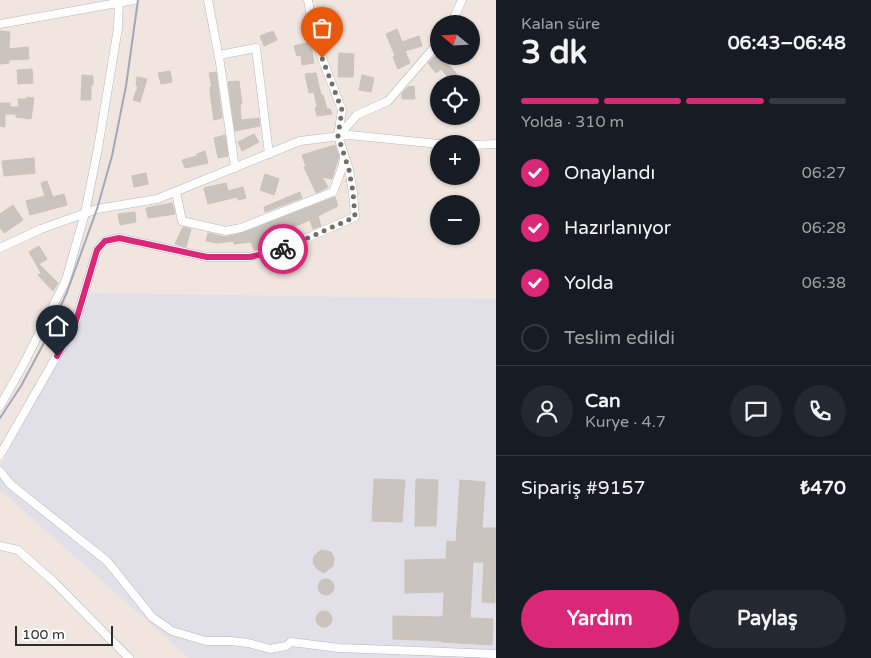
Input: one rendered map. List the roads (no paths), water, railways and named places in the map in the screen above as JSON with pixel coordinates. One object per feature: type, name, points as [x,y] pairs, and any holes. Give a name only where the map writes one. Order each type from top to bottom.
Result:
[{"type":"street","points":[[0,24],[134,0]]},
{"type":"street","points":[[208,0],[219,55],[235,168]]},
{"type":"street","points":[[0,455],[75,324],[97,250],[105,241],[119,238],[207,257],[250,257],[284,248],[355,217],[353,192],[338,136],[342,110],[315,40],[308,0]]},
{"type":"street","points":[[455,15],[462,0]]},
{"type":"street","points":[[0,406],[66,280],[85,213],[118,28],[120,1]]},
{"type":"street","points":[[219,55],[256,48],[269,154]]},
{"type":"street","points":[[338,136],[357,114],[388,101],[430,52]]},
{"type":"street","points":[[0,247],[41,229],[97,209],[157,200],[300,141],[349,135],[430,143]]},
{"type":"street","points":[[480,145],[496,144]]},
{"type":"street","points":[[176,192],[182,221],[226,231],[240,228],[333,192],[342,168],[344,156]]},
{"type":"street","points":[[0,471],[10,484],[106,561],[152,617],[172,631],[206,641],[248,643],[270,649],[286,646],[291,642],[339,648],[496,654]]},
{"type":"street","points":[[0,546],[18,550],[54,582],[129,658]]},
{"type":"railway","points":[[0,418],[21,386],[46,339],[67,292],[97,209],[112,156],[126,86],[138,0]]}]
